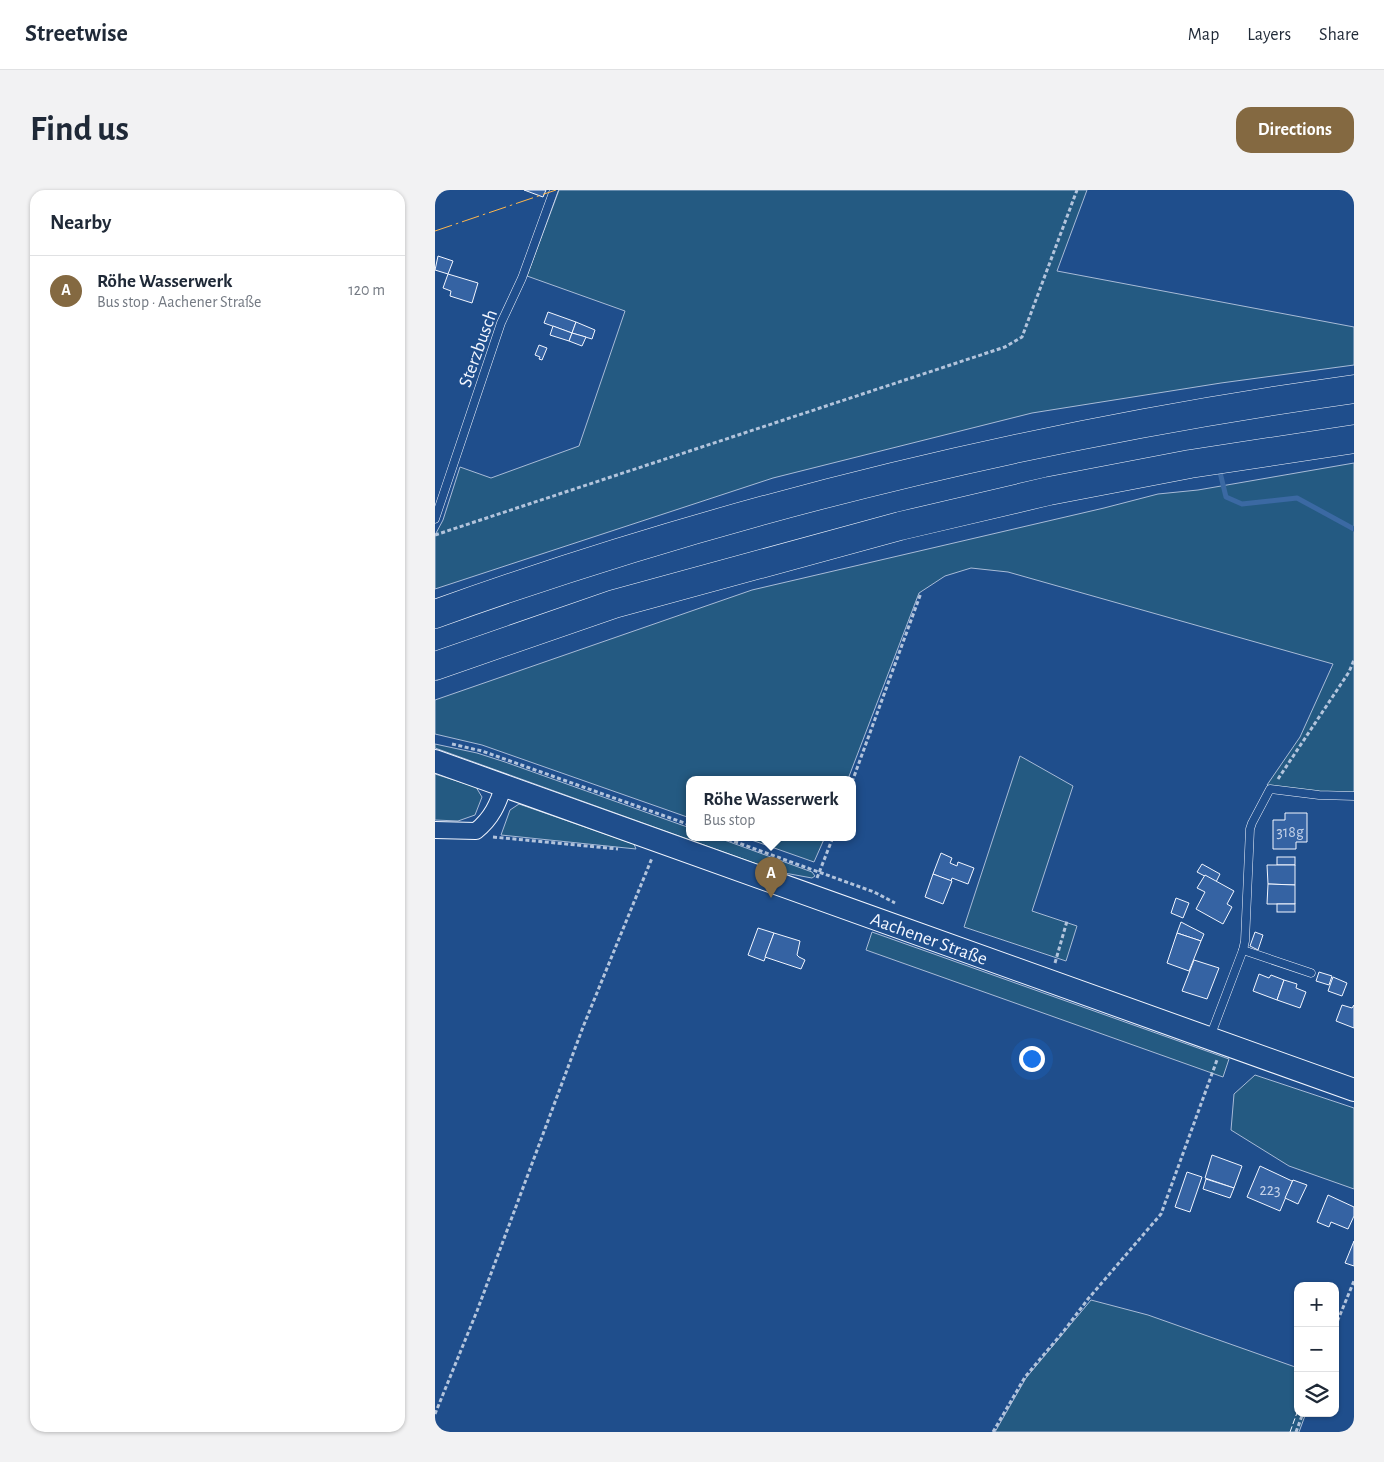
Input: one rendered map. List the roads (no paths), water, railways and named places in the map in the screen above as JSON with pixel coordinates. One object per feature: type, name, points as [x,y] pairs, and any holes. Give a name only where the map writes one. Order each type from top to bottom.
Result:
[{"type":"highway","points":[[435,614],[593,559],[738,517],[879,480],[1031,445],[1167,418],[1354,389]]},
{"type":"highway","points":[[435,666],[614,604],[900,526],[1058,489],[1190,464],[1354,439]]},
{"type":"main road","name":"Aachener Straße","points":[[440,752],[504,785],[1354,1090]]},
{"type":"street","points":[[435,830],[476,831],[487,822],[497,806],[504,785]]},
{"type":"lane","name":"Sterzbusch","points":[[435,519],[501,323],[522,278],[555,190]]},
{"type":"lane","points":[[1217,1040],[1243,950],[1246,930],[1250,829],[1270,789],[1319,795],[1354,796]]},
{"type":"lane","points":[[1243,950],[1311,973]]},
{"type":"waterway","points":[[1219,468],[1226,497],[1242,504],[1297,498],[1354,529]]},
{"type":"place","name":"Röhe Wasserwerk","points":[[771,898]]}]
